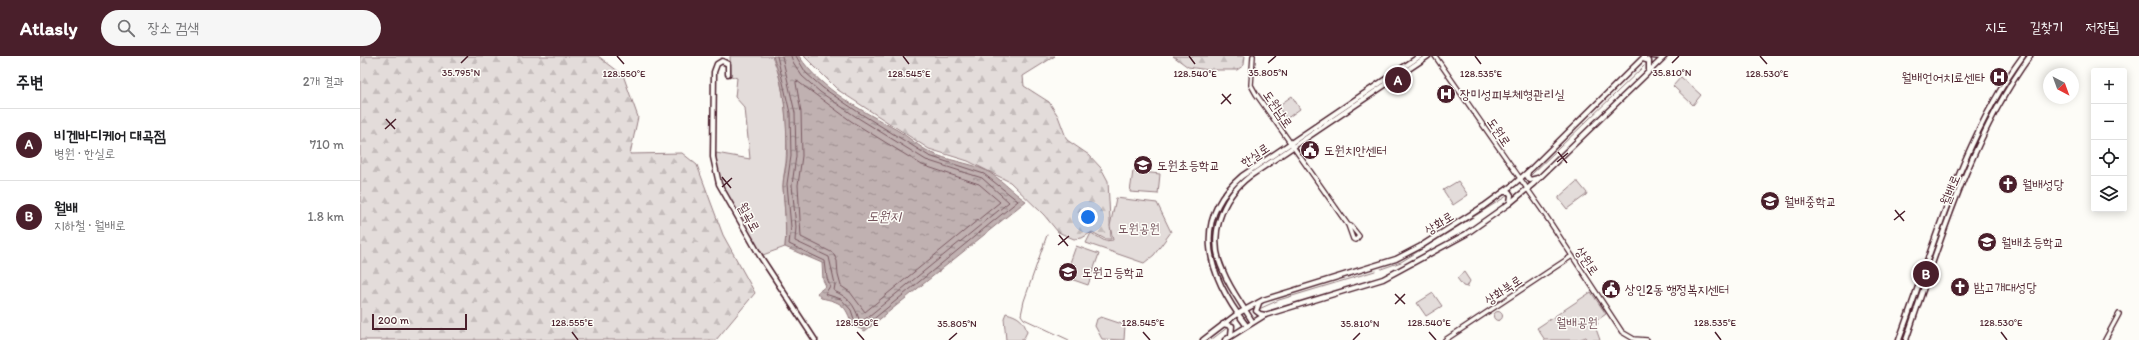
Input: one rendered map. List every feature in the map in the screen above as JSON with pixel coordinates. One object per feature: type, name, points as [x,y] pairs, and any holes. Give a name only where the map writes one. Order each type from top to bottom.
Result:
[{"type":"main road","name":"한실로","points":[[1246,325],[1237,314],[1216,279],[1210,256],[1213,218],[1224,194],[1232,185],[1290,144],[1420,56]]},
{"type":"main road","name":"한실로","points":[[1252,321],[1230,285],[1219,260],[1216,240],[1219,218],[1228,198],[1242,182],[1428,56]]},
{"type":"main road","name":"상화로","points":[[1203,340],[1222,324],[1245,309],[1261,301],[1298,288],[1396,259],[1421,246],[1503,192],[1530,170],[1645,56]]},
{"type":"main road","points":[[1653,56],[1664,57]]},
{"type":"main road","name":"월배로","points":[[1899,340],[1952,190],[1990,106],[2023,56]]},
{"type":"main road","name":"월배로","points":[[1906,340],[1951,214],[1972,163],[1999,102],[2030,56]]},
{"type":"main road","name":"상화로","points":[[1225,340],[1252,321],[1265,315],[1383,279],[1466,234],[1527,189],[1664,57]]},
{"type":"main road","points":[[1641,60],[1645,59],[1649,61],[1649,71]]},
{"type":"main road","name":"월곡로","points":[[728,74],[728,64],[722,61],[717,64],[714,72],[713,157],[719,184],[760,256],[815,340]]},
{"type":"main road","points":[[1530,170],[1528,173],[1529,179],[1532,180],[1539,178]]},
{"type":"main road","points":[[1503,192],[1509,192],[1511,195],[1510,203]]},
{"type":"main road","points":[[1261,301],[1257,305],[1256,311],[1265,315]]},
{"type":"main road","points":[[1222,324],[1231,325],[1233,331],[1231,335]]},
{"type":"street","name":"도원남로","points":[[1253,56],[1251,85],[1290,144],[1348,225]]},
{"type":"street","name":"도원로","points":[[1435,56],[1519,179]]},
{"type":"street","name":"상원로","points":[[1519,179],[1622,332],[1634,339],[1646,340]]},
{"type":"street","name":"상화북로","points":[[1445,340],[1572,256]]},
{"type":"street","points":[[2105,340],[2119,314]]},
{"type":"green space","points":[[360,56],[598,56],[623,75],[638,117],[630,154],[682,153],[697,165],[723,235],[755,293],[716,340],[360,340]]},
{"type":"green space","points":[[730,56],[772,56],[777,69],[785,108],[787,135],[783,186],[786,224],[785,247],[760,256],[716,183],[716,153],[750,159],[745,108],[735,97],[737,78],[731,76]]},
{"type":"green space","points":[[804,56],[1055,56],[1023,76],[1024,86],[1049,102],[1058,116],[1067,140],[1089,155],[1101,168],[1108,181],[1111,239],[1105,239],[1092,232],[1082,238],[1074,239],[1058,232],[1044,215],[1010,182],[968,161],[929,149],[838,90]]},
{"type":"green space","points":[[1173,56],[1245,56],[1244,65],[1237,70],[1208,70],[1188,67]]},
{"type":"green space","points":[[1681,77],[1701,95],[1693,105],[1673,86]]},
{"type":"green space","points":[[1292,96],[1300,109],[1286,119],[1278,106]]},
{"type":"green space","points":[[1133,171],[1160,174],[1158,194],[1130,192]]},
{"type":"green space","points":[[1458,181],[1468,195],[1453,205],[1443,190]]},
{"type":"green space","points":[[1576,182],[1578,182],[1587,193],[1567,209],[1559,197]]},
{"type":"green space","name":"도원공원","points":[[1116,198],[1157,203],[1171,232],[1154,255],[1144,263],[1086,243],[1091,233],[1105,241],[1113,240],[1110,226]]},
{"type":"green space","points":[[1076,246],[1099,254],[1088,285],[1065,277]]},
{"type":"green space","points":[[1464,272],[1470,281],[1467,287],[1463,286],[1457,278]]},
{"type":"green space","name":"월배공원","points":[[1591,292],[1606,314],[1596,321],[1598,324],[1595,326],[1600,340],[1588,340],[1586,337],[1578,340],[1545,340],[1537,328]]},
{"type":"green space","points":[[1433,293],[1442,306],[1426,316],[1417,303]]},
{"type":"green space","points":[[1498,311],[1503,316],[1498,321],[1493,316]]},
{"type":"green space","points":[[1006,313],[1017,317],[1024,324],[1027,332],[1023,340],[1006,340],[1004,318]]},
{"type":"green space","points":[[1101,317],[1125,325],[1124,340],[1102,339],[1095,326],[1097,319]]},
{"type":"water","name":"도원지","points":[[773,56],[799,56],[819,80],[844,99],[897,130],[930,152],[985,170],[1026,201],[865,331],[852,325],[845,309],[842,306],[833,301],[821,298],[817,293],[826,286],[823,280],[822,263],[785,247],[786,224],[783,186],[787,156],[786,118],[783,93]]},
{"type":"waterway","points":[[1531,175],[1644,66]]},
{"type":"waterway","points":[[1381,269],[1401,262],[1507,196]]},
{"type":"waterway","points":[[1047,235],[1024,301],[1021,315],[1024,319],[1069,340]]},
{"type":"waterway","points":[[1259,309],[1279,300],[1375,271]]},
{"type":"waterway","points":[[1211,340],[1228,327]]},
{"type":"place","name":"월배언어치료센타","points":[[1999,77]]},
{"type":"place","name":"비겐바디케어 대곡점","points":[[1398,80]]},
{"type":"place","name":"장미성피부체형관리실","points":[[1446,94]]},
{"type":"place","name":"도원치안센터","points":[[1310,150]]},
{"type":"place","name":"도원초등학교","points":[[1143,165]]},
{"type":"place","name":"월배성당","points":[[2008,184]]},
{"type":"place","name":"월배중학교","points":[[1770,201]]},
{"type":"place","name":"월배초등학교","points":[[1987,242]]},
{"type":"place","name":"도원고등학교","points":[[1068,272]]},
{"type":"place","name":"월배","points":[[1926,274]]},
{"type":"place","name":"밤고개대성당","points":[[1960,287]]},
{"type":"place","name":"상인2동 행정복지센터","points":[[1611,289]]}]
